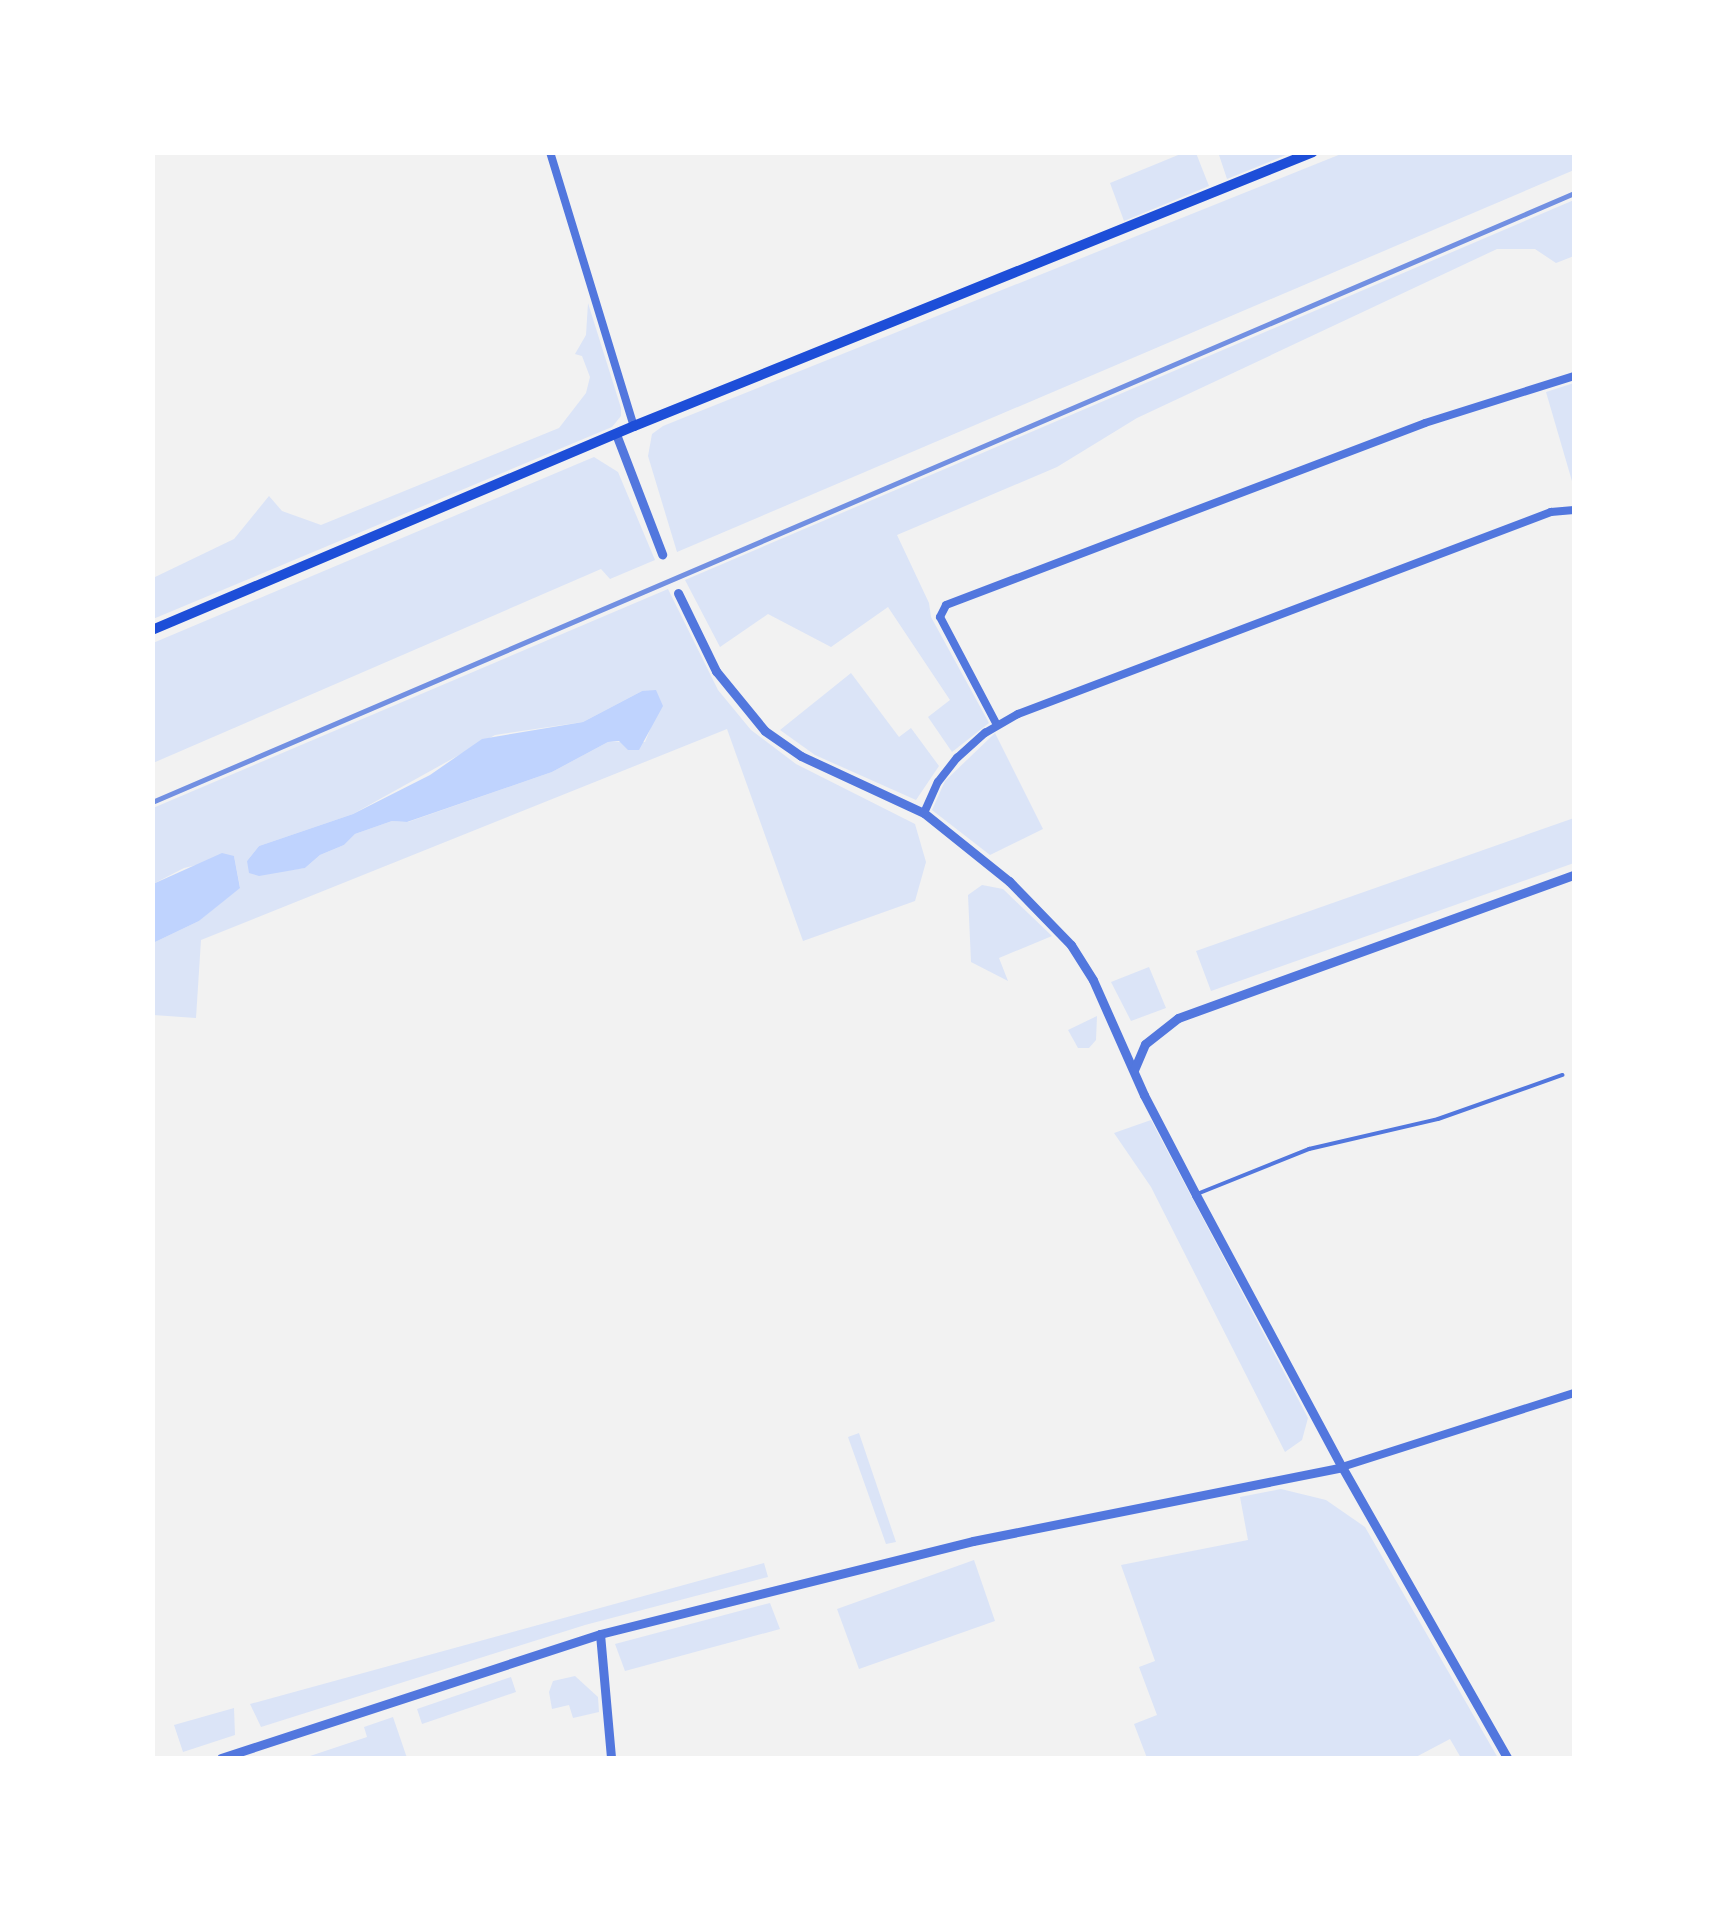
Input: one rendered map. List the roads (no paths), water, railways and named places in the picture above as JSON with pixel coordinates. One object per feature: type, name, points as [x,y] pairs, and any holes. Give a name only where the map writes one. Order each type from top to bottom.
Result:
[{"type":"main road","points":[[152,630],[634,426],[1313,152]]},
{"type":"street","points":[[550,152],[634,426]]},
{"type":"street","points":[[997,725],[940,616],[946,605],[1425,423],[1574,376]]},
{"type":"street","points":[[616,434],[662,554]]},
{"type":"street","points":[[924,813],[945,772],[997,725],[1551,512],[1574,510]]},
{"type":"street","points":[[678,593],[716,671],[765,730],[801,756],[924,813],[1008,881],[1054,925],[1092,980],[1196,1195],[1342,1467],[1507,1758]]},
{"type":"street","points":[[1133,1071],[1145,1044],[1178,1018],[1574,875]]},
{"type":"street","points":[[221,1758],[600,1634],[973,1541],[1342,1467],[1574,1393]]},
{"type":"street","points":[[600,1634],[611,1758]]},
{"type":"lane","points":[[1196,1195],[1309,1149],[1438,1119],[1562,1075]]},
{"type":"water","points":[[656,690],[663,706],[639,750],[628,750],[619,741],[608,742],[552,772],[407,822],[392,821],[355,834],[305,868],[259,876],[249,873],[247,861],[259,846],[353,814],[430,775],[482,739],[583,722],[642,691]]},
{"type":"water","points":[[222,853],[234,856],[240,888],[199,921],[153,943],[153,884]]},
{"type":"railway","points":[[152,802],[1574,193]]}]
